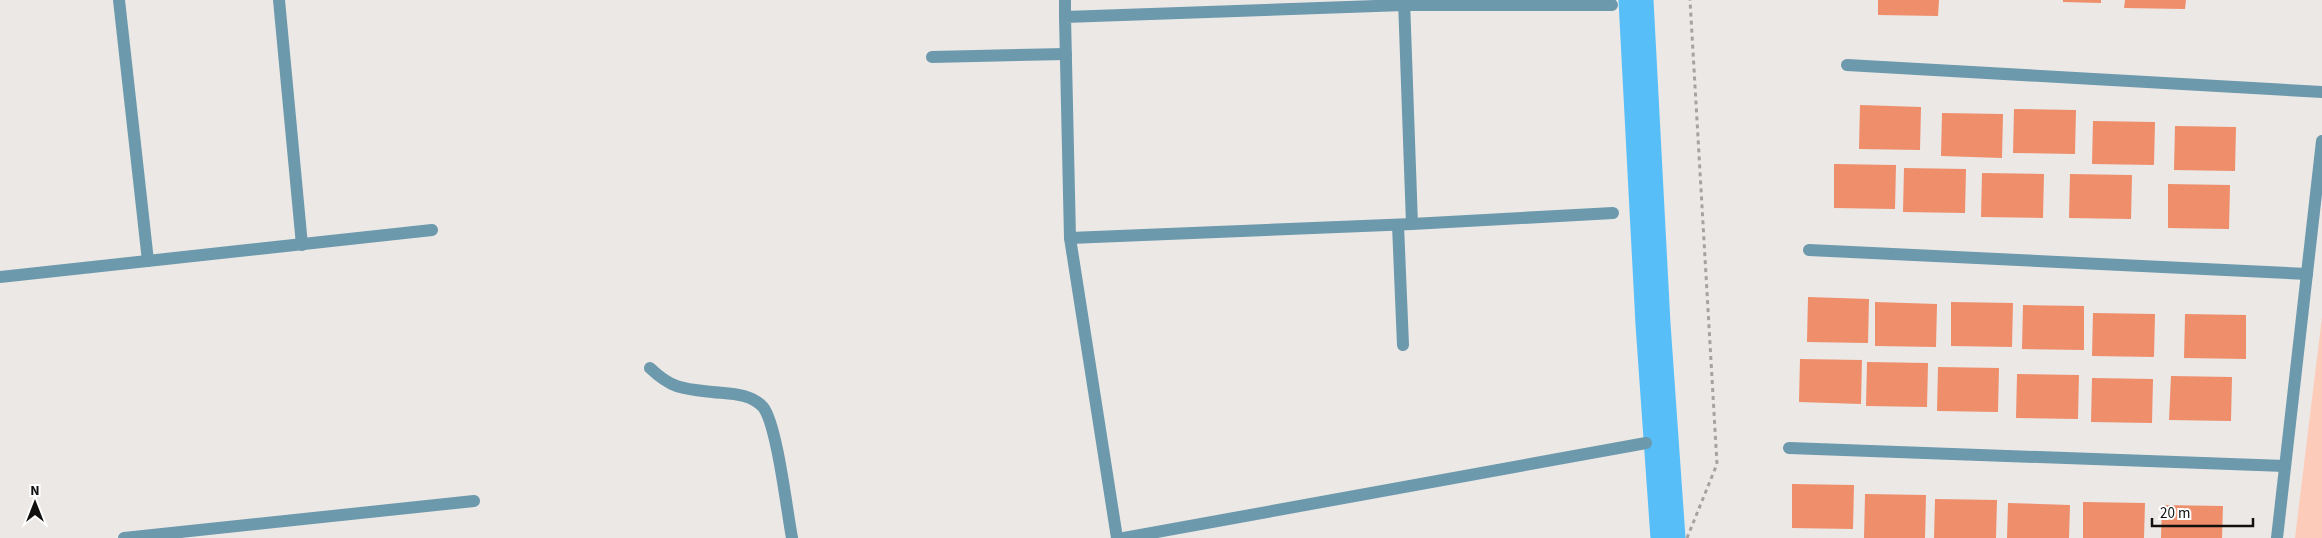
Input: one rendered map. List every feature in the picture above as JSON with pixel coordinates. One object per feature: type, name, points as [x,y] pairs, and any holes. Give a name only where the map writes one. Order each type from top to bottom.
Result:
[{"type":"street","points":[[119,0],[148,262]]},
{"type":"street","points":[[279,0],[302,245]]},
{"type":"street","points":[[1065,0],[1070,238],[1117,538]]},
{"type":"street","points":[[1065,17],[1404,2],[1612,5]]},
{"type":"street","points":[[1404,2],[1412,224]]},
{"type":"street","points":[[932,57],[1066,54]]},
{"type":"street","points":[[1847,65],[2322,92]]},
{"type":"street","points":[[2277,538],[2322,141]]},
{"type":"street","points":[[1070,238],[1398,225],[1613,213]]},
{"type":"street","points":[[1398,225],[1403,344]]},
{"type":"street","points":[[0,277],[432,230]]},
{"type":"street","points":[[1809,250],[2307,274]]},
{"type":"street","points":[[650,368],[665,382],[684,390],[736,394],[751,398],[762,407],[769,417],[774,435],[792,538]]},
{"type":"street","points":[[1124,538],[1646,443]]},
{"type":"street","points":[[1789,448],[2285,466]]},
{"type":"street","points":[[124,538],[474,501]]},
{"type":"path","points":[[1687,538],[1717,464],[1690,0]]},
{"type":"shaded area","points":[[2322,317],[2322,538],[2295,538]]},
{"type":"building","points":[[1878,0],[1939,0],[1938,16],[1878,15]]},
{"type":"building","points":[[2063,0],[2101,0],[2101,3],[2063,2]]},
{"type":"building","points":[[2125,0],[2186,0],[2185,9],[2124,8]]},
{"type":"building","points":[[1860,105],[1921,107],[1920,150],[1859,149]]},
{"type":"building","points":[[2014,109],[2076,110],[2075,154],[2013,153]]},
{"type":"building","points":[[1942,113],[2003,114],[2002,158],[1941,156]]},
{"type":"building","points":[[2093,121],[2155,122],[2154,165],[2092,164]]},
{"type":"building","points":[[2175,126],[2236,127],[2235,171],[2174,170]]},
{"type":"building","points":[[1834,164],[1896,165],[1895,209],[1834,208]]},
{"type":"building","points":[[1904,168],[1966,169],[1965,213],[1903,212]]},
{"type":"building","points":[[1982,173],[2044,174],[2043,218],[1981,217]]},
{"type":"building","points":[[2070,174],[2132,175],[2131,219],[2069,218]]},
{"type":"building","points":[[2168,184],[2230,185],[2229,229],[2168,228]]},
{"type":"building","points":[[1808,297],[1869,299],[1868,343],[1807,342]]},
{"type":"building","points":[[1875,302],[1937,304],[1936,347],[1875,346]]},
{"type":"building","points":[[1951,302],[2013,303],[2012,347],[1951,346]]},
{"type":"building","points":[[2023,305],[2084,306],[2084,350],[2022,349]]},
{"type":"building","points":[[2093,313],[2155,314],[2154,357],[2092,356]]},
{"type":"building","points":[[2185,314],[2246,315],[2246,359],[2184,358]]},
{"type":"building","points":[[1800,359],[1862,360],[1861,404],[1799,402]]},
{"type":"building","points":[[1867,362],[1928,363],[1927,407],[1866,406]]},
{"type":"building","points":[[1938,367],[1999,368],[1998,412],[1937,411]]},
{"type":"building","points":[[2017,374],[2079,375],[2078,419],[2016,418]]},
{"type":"building","points":[[2171,376],[2232,377],[2231,421],[2169,420]]},
{"type":"building","points":[[2092,378],[2153,379],[2152,423],[2091,422]]},
{"type":"building","points":[[1792,484],[1854,485],[1853,529],[1792,528]]},
{"type":"building","points":[[1865,494],[1926,495],[1925,538],[1864,538]]},
{"type":"building","points":[[1935,499],[1997,500],[1996,538],[1934,538]]},
{"type":"building","points":[[2083,502],[2145,503],[2144,538],[2083,538]]},
{"type":"building","points":[[2008,503],[2070,505],[2069,538],[2007,538]]},
{"type":"building","points":[[2162,505],[2223,506],[2222,538],[2161,538]]},
{"type":"waterway","points":[[1636,0],[1653,324],[1668,538]]}]
